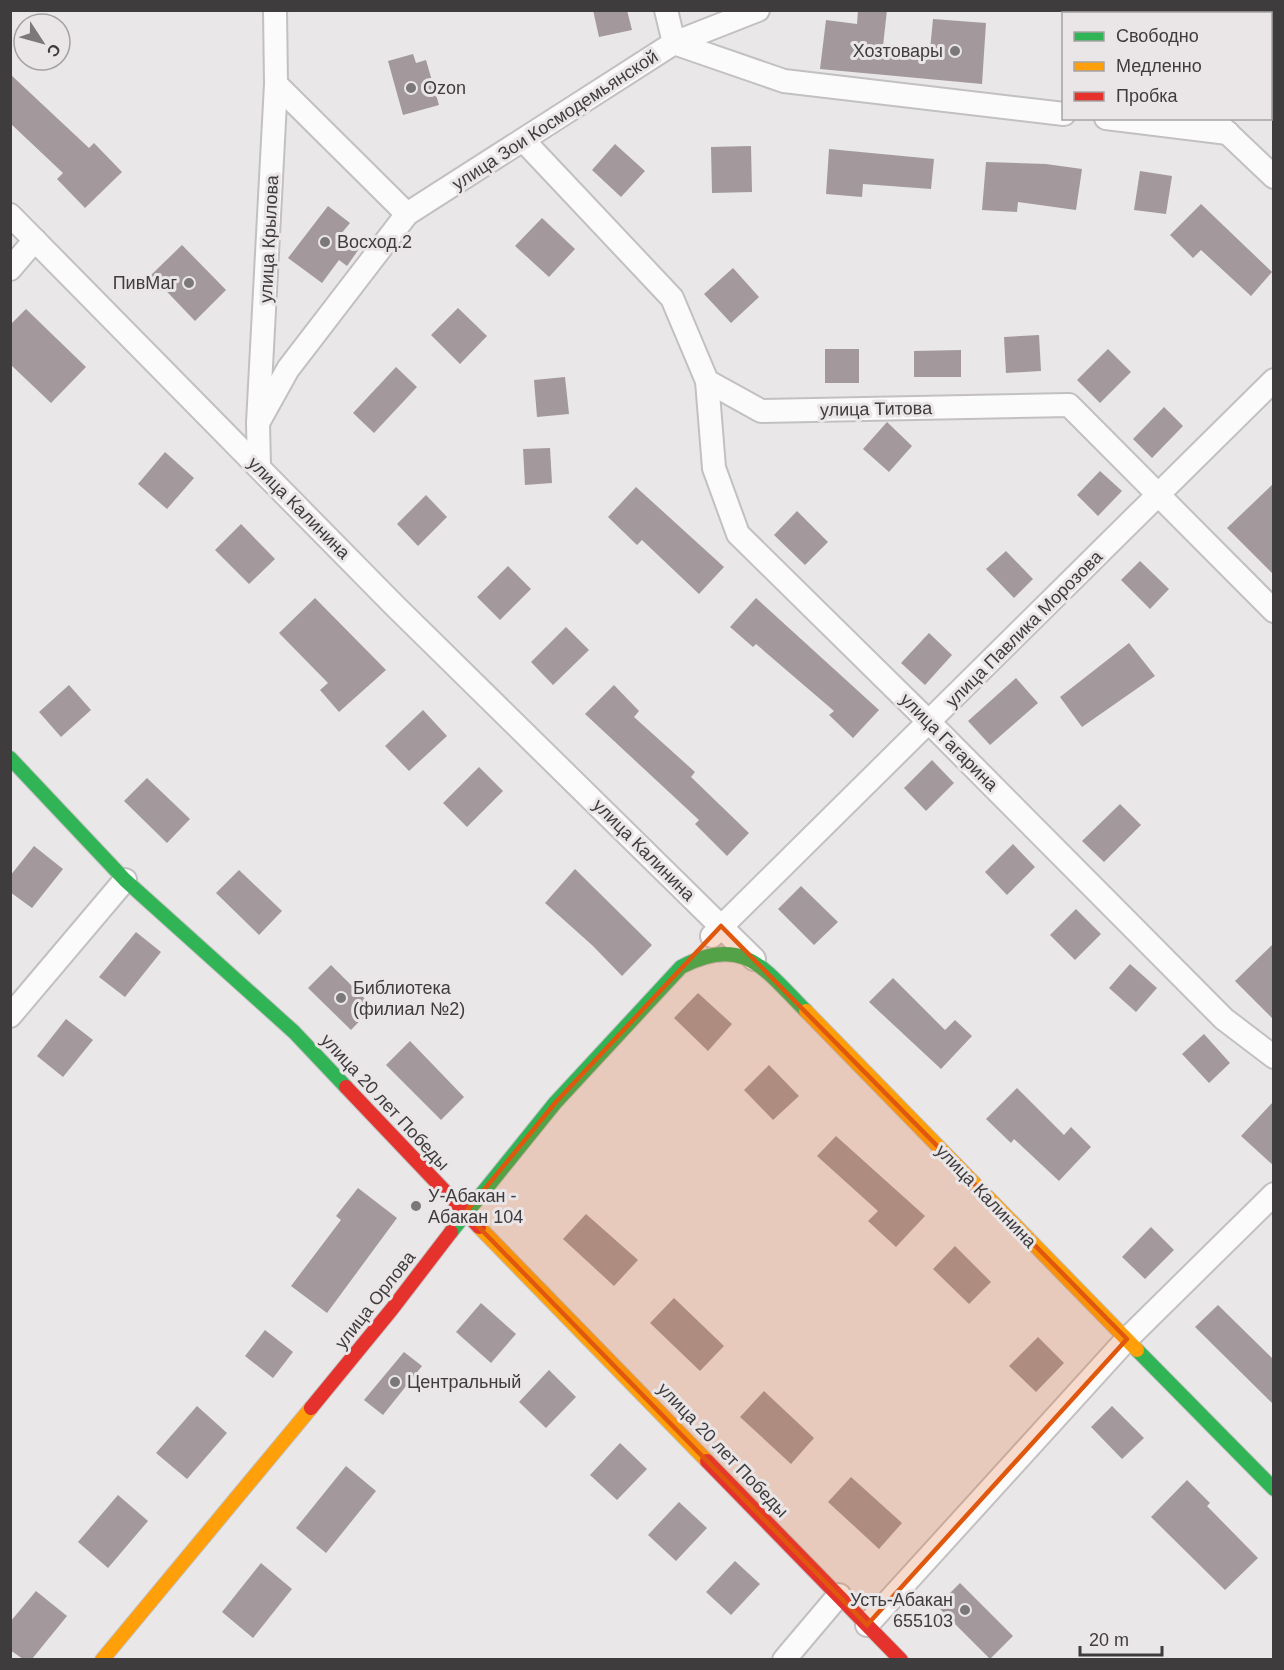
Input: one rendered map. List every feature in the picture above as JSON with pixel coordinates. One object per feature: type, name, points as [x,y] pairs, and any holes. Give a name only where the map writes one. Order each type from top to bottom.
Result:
[{"type":"main road","name":"улица 20 лет Победы","points":[[10,758],[124,880],[294,1032],[465,1213],[901,1659]]},
{"type":"main road","points":[[681,967],[705,954],[718,951],[736,953],[759,964]]},
{"type":"main road","name":"улица Калинина","points":[[759,964],[1274,1489]]},
{"type":"main road","name":"улица Орлова","points":[[102,1659],[392,1309],[465,1213],[555,1103],[681,967]]},
{"type":"street","name":"улица Крылова","points":[[259,467],[258,423],[276,84],[275,10]]},
{"type":"street","points":[[666,10],[674,43],[758,10]]},
{"type":"street","name":"улица Зои Космодемьянской","points":[[258,423],[288,369],[407,214],[674,43],[784,81],[1062,114]]},
{"type":"street","points":[[276,84],[407,214]]},
{"type":"street","points":[[1134,120],[1220,126],[1274,177]]},
{"type":"street","points":[[524,141],[672,298],[707,381]]},
{"type":"street","name":"улица Калинина","points":[[10,215],[404,614],[759,964]]},
{"type":"street","points":[[10,269],[35,240]]},
{"type":"street","name":"улица Павлика Морозова","points":[[681,967],[1274,380]]},
{"type":"street","name":"улица Титова","points":[[707,381],[761,411],[1070,405],[1274,611]]},
{"type":"street","name":"улица Гагарина","points":[[707,381],[714,468],[738,534],[1224,1018],[1274,1057]]},
{"type":"street","points":[[10,1016],[124,880]]},
{"type":"street","points":[[867,1625],[1126,1340],[1274,1194]]},
{"type":"street","points":[[784,1659],[839,1595]]},
{"type":"highlighted area","points":[[721,926],[1127,1339],[867,1625],[465,1213],[555,1103]]},
{"type":"building","points":[[593,10],[627,10],[632,30],[599,37]]},
{"type":"building","points":[[858,10],[887,10],[883,46],[930,50],[933,19],[986,23],[982,84],[820,69],[826,20],[857,24]]},
{"type":"building","points":[[413,54],[416,63],[426,60],[439,105],[403,115],[388,61]]},
{"type":"building","points":[[10,74],[89,148],[94,143],[122,172],[85,208],[57,179],[63,173],[10,123]]},
{"type":"building","points":[[615,144],[645,171],[621,197],[592,170]]},
{"type":"building","points":[[751,146],[752,192],[712,193],[711,147]]},
{"type":"building","points":[[829,149],[934,159],[931,189],[863,184],[862,197],[826,194]]},
{"type":"building","points":[[986,162],[1046,164],[1082,169],[1076,210],[1018,202],[1017,212],[982,210]]},
{"type":"building","points":[[1140,171],[1172,176],[1166,214],[1134,210]]},
{"type":"building","points":[[1201,204],[1272,272],[1251,296],[1201,250],[1193,258],[1170,235]]},
{"type":"building","name":"Восход.2","points":[[328,206],[350,223],[340,235],[359,249],[347,266],[339,260],[322,283],[288,258]]},
{"type":"building","points":[[542,218],[575,249],[549,277],[515,246]]},
{"type":"building","name":"ПивМаг","points":[[182,245],[226,290],[195,321],[151,275]]},
{"type":"building","points":[[733,268],[759,297],[731,323],[704,294]]},
{"type":"building","points":[[458,308],[487,336],[460,364],[431,335]]},
{"type":"building","points":[[26,309],[86,367],[51,403],[10,364],[10,325]]},
{"type":"building","points":[[1039,335],[1041,371],[1006,373],[1004,337]]},
{"type":"building","points":[[825,349],[859,349],[859,383],[825,383]]},
{"type":"building","points":[[1108,349],[1131,372],[1100,403],[1077,380]]},
{"type":"building","points":[[961,350],[961,377],[914,377],[914,351]]},
{"type":"building","points":[[396,367],[417,387],[374,433],[353,413]]},
{"type":"building","points":[[565,377],[569,414],[537,417],[534,380]]},
{"type":"building","points":[[1164,407],[1183,426],[1152,458],[1133,439]]},
{"type":"building","points":[[887,422],[912,446],[889,472],[863,449]]},
{"type":"building","points":[[550,448],[552,483],[525,485],[523,449]]},
{"type":"building","points":[[165,452],[194,478],[167,509],[138,484]]},
{"type":"building","points":[[1100,471],[1122,491],[1098,516],[1077,495]]},
{"type":"building","points":[[1274,483],[1274,575],[1227,528]]},
{"type":"building","points":[[636,487],[724,567],[699,594],[642,540],[637,545],[608,517]]},
{"type":"building","points":[[426,495],[447,517],[418,546],[397,524]]},
{"type":"building","points":[[797,511],[828,542],[805,565],[774,535]]},
{"type":"building","points":[[241,524],[275,559],[249,584],[215,550]]},
{"type":"building","points":[[1006,551],[1033,579],[1014,598],[986,569]]},
{"type":"building","points":[[1140,561],[1169,589],[1150,609],[1121,580]]},
{"type":"building","points":[[508,566],[531,589],[500,620],[477,597]]},
{"type":"building","points":[[315,598],[386,670],[339,712],[320,690],[328,683],[279,633]]},
{"type":"building","points":[[756,598],[879,710],[853,738],[829,715],[834,711],[756,644],[753,647],[730,627]]},
{"type":"building","points":[[566,627],[589,650],[553,685],[531,662]]},
{"type":"building","points":[[929,633],[952,655],[925,685],[901,663]]},
{"type":"building","points":[[1129,643],[1155,676],[1082,727],[1060,697]]},
{"type":"building","points":[[1016,678],[1038,703],[990,745],[968,721]]},
{"type":"building","points":[[69,685],[91,710],[61,737],[39,712]]},
{"type":"building","points":[[614,685],[639,711],[634,717],[695,772],[691,777],[749,833],[727,856],[695,824],[699,820],[585,714]]},
{"type":"building","points":[[423,710],[447,736],[409,771],[385,746]]},
{"type":"building","points":[[932,760],[954,783],[926,811],[904,788]]},
{"type":"building","points":[[479,767],[503,791],[467,827],[443,803]]},
{"type":"building","points":[[147,778],[190,819],[167,843],[124,801]]},
{"type":"building","points":[[1120,804],[1141,825],[1104,862],[1082,841]]},
{"type":"building","points":[[1013,844],[1035,867],[1007,895],[985,872]]},
{"type":"building","points":[[34,846],[63,869],[32,908],[10,892],[10,876]]},
{"type":"building","points":[[575,869],[652,945],[622,976],[593,946],[545,903]]},
{"type":"building","points":[[239,870],[282,911],[259,935],[216,893]]},
{"type":"building","points":[[801,886],[838,922],[814,945],[778,909]]},
{"type":"building","points":[[1076,909],[1101,934],[1075,960],[1050,935]]},
{"type":"building","points":[[136,932],[161,952],[125,997],[99,977]]},
{"type":"building","points":[[1274,943],[1274,1020],[1235,981]]},
{"type":"building","points":[[1130,964],[1157,988],[1136,1012],[1109,988]]},
{"type":"building","name":"Библиотека (филиал №2)","points":[[331,965],[373,1007],[351,1030],[308,988]]},
{"type":"building","points":[[893,978],[945,1030],[955,1020],[972,1036],[941,1069],[869,1002]]},
{"type":"building","points":[[698,993],[732,1024],[708,1051],[674,1018]]},
{"type":"building","points":[[66,1019],[93,1040],[63,1077],[37,1056]]},
{"type":"building","points":[[1204,1034],[1230,1063],[1209,1083],[1182,1054]]},
{"type":"building","points":[[410,1041],[464,1097],[441,1120],[386,1065]]},
{"type":"building","points":[[769,1065],[799,1096],[773,1120],[744,1090]]},
{"type":"building","points":[[1017,1088],[1064,1135],[1071,1127],[1091,1147],[1059,1181],[1014,1139],[1011,1143],[986,1119]]},
{"type":"building","points":[[1274,1101],[1274,1166],[1241,1136]]},
{"type":"building","points":[[836,1136],[925,1216],[896,1247],[868,1221],[878,1211],[817,1156]]},
{"type":"building","points":[[358,1188],[397,1218],[327,1313],[291,1286],[341,1220],[336,1216]]},
{"type":"building","points":[[586,1214],[638,1260],[614,1286],[563,1239]]},
{"type":"building","points":[[1151,1227],[1174,1250],[1145,1279],[1122,1257]]},
{"type":"building","points":[[955,1246],[991,1282],[969,1304],[933,1269]]},
{"type":"building","points":[[674,1298],[724,1346],[700,1371],[650,1323]]},
{"type":"building","points":[[481,1303],[516,1334],[491,1363],[456,1332]]},
{"type":"building","points":[[1218,1305],[1274,1360],[1274,1405],[1195,1327]]},
{"type":"building","points":[[265,1330],[293,1352],[273,1378],[245,1356]]},
{"type":"building","points":[[1038,1337],[1064,1363],[1036,1392],[1009,1366]]},
{"type":"building","name":"Центральный","points":[[404,1352],[422,1366],[383,1415],[364,1400]]},
{"type":"building","points":[[549,1370],[576,1397],[546,1428],[519,1402]]},
{"type":"building","points":[[764,1391],[814,1438],[791,1464],[740,1417]]},
{"type":"building","points":[[197,1406],[227,1433],[187,1479],[156,1453]]},
{"type":"building","points":[[1112,1406],[1144,1438],[1122,1459],[1091,1427]]},
{"type":"building","points":[[620,1443],[647,1469],[617,1500],[590,1475]]},
{"type":"building","points":[[346,1466],[376,1491],[326,1553],[296,1528]]},
{"type":"building","points":[[851,1477],[902,1523],[879,1549],[828,1502]]},
{"type":"building","points":[[1187,1480],[1210,1503],[1207,1506],[1258,1558],[1225,1590],[1151,1517]]},
{"type":"building","points":[[118,1495],[148,1521],[108,1568],[78,1542]]},
{"type":"building","points":[[679,1502],[707,1528],[676,1561],[648,1535]]},
{"type":"building","points":[[735,1561],[760,1584],[731,1615],[706,1592]]},
{"type":"building","points":[[261,1563],[292,1589],[253,1638],[222,1612]]},
{"type":"building","points":[[960,1583],[1013,1636],[990,1659],[937,1606]]},
{"type":"building","points":[[36,1591],[67,1616],[32,1659],[23,1659],[10,1650],[10,1622]]},
{"type":"traffic: fast","points":[[10,758],[125,880],[294,1032],[346,1087]]},
{"type":"traffic: fast","points":[[451,1232],[555,1103],[681,967],[721,954],[737,955],[765,970],[806,1011]]},
{"type":"traffic: fast","points":[[1137,1350],[1274,1489]]},
{"type":"traffic: slow","points":[[806,1011],[1137,1350]]},
{"type":"traffic: slow","points":[[479,1227],[707,1461]]},
{"type":"traffic: slow","points":[[102,1660],[311,1408]]},
{"type":"traffic: jam","points":[[346,1087],[479,1227]]},
{"type":"traffic: jam","points":[[311,1408],[451,1232]]},
{"type":"traffic: jam","points":[[707,1461],[901,1660]]},
{"type":"place","name":"Хозтовары","points":[[955,51]]},
{"type":"place","name":"Ozon","points":[[411,88]]},
{"type":"place","name":"Восход.2","points":[[325,242]]},
{"type":"place","name":"ПивМаг","points":[[189,283]]},
{"type":"place","name":"Библиотека (филиал №2)","points":[[341,998]]},
{"type":"place","name":"У-Абакан - Абакан 104","points":[[416,1206]]},
{"type":"place","name":"Центральный","points":[[395,1382]]},
{"type":"place","name":"Усть-Абакан 655103","points":[[965,1610]]}]
